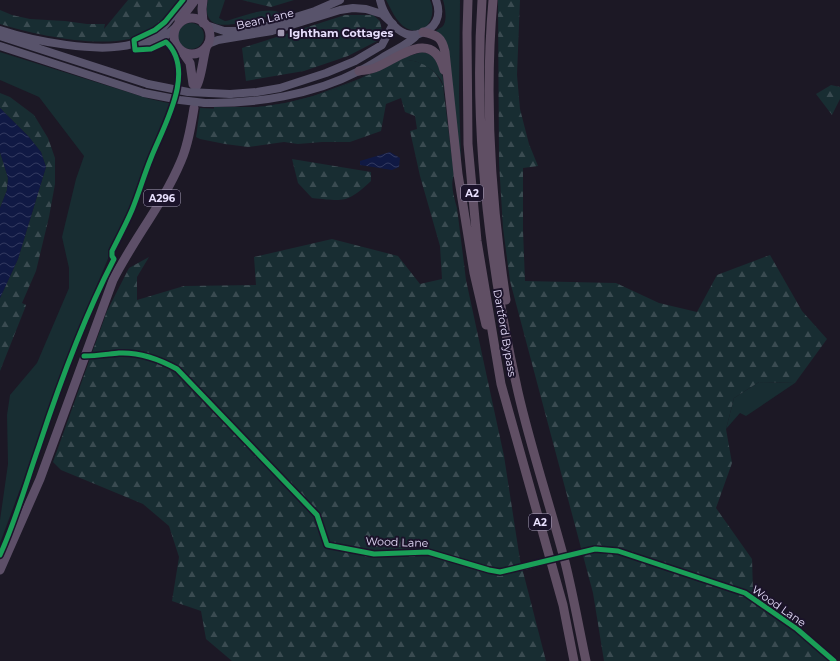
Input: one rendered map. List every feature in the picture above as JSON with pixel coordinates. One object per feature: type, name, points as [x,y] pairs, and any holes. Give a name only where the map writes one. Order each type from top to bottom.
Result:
[{"type":"highway","name":"Dartford Bypass","points":[[468,0],[467,102],[470,181],[477,241],[502,384],[563,605],[574,661]]},
{"type":"highway","name":"Dartford Bypass","points":[[482,0],[479,99],[481,154],[489,239],[518,394],[565,561],[586,661]]},
{"type":"highway","name":"A2","points":[[493,0],[489,50],[490,150],[497,242],[506,302],[505,329]]},
{"type":"highway","points":[[420,33],[436,35],[442,42],[446,54],[448,71],[447,77],[458,174],[474,273],[479,300],[502,384]]},
{"type":"highway","points":[[359,71],[376,68],[406,51],[420,48],[428,50],[437,56],[447,77]]},
{"type":"main road","points":[[0,30],[47,41],[78,46],[106,47],[134,44],[162,29],[186,0]]},
{"type":"main road","points":[[194,0],[176,26],[173,38],[175,44],[190,63],[193,84],[196,87],[199,84],[201,64],[210,34],[205,24],[202,11],[203,0]]},
{"type":"main road","name":"Bean Lane","points":[[205,24],[224,32],[241,31],[267,26],[314,11],[340,0]]},
{"type":"main road","points":[[0,46],[144,93],[204,103],[280,88],[326,74],[355,61],[382,45],[393,24],[384,12],[380,0]]},
{"type":"main road","points":[[0,36],[148,84],[230,98],[264,100],[302,92],[327,84],[359,71],[411,41],[420,33],[430,29],[435,22],[438,11],[436,0]]},
{"type":"main road","name":"Bean Lane","points":[[207,46],[218,40],[272,31],[353,8],[366,9],[382,14],[406,34],[411,35],[420,33]]},
{"type":"main road","points":[[134,44],[138,46],[157,42],[188,18],[195,18],[205,24]]},
{"type":"main road","points":[[183,53],[195,54],[201,52],[207,46]]},
{"type":"main road","name":"A296","points":[[0,570],[40,479],[113,280],[181,161],[194,108]]},
{"type":"street","name":"Wood Lane","points":[[84,356],[121,353],[139,354],[161,360],[177,369],[317,514],[327,546],[374,554],[428,552],[498,572],[525,567],[597,549],[618,551],[745,593],[797,629],[834,661]]},
{"type":"green space","points":[[128,0],[181,0],[166,19],[155,29],[139,36],[121,40],[100,42],[79,40],[36,33],[0,24],[0,10],[12,15],[30,19],[105,24],[104,29]]},
{"type":"green space","points":[[208,0],[225,0],[219,18],[225,21],[270,10],[282,14],[229,25],[221,25],[214,23],[209,18],[207,11]]},
{"type":"green space","points":[[242,0],[294,0],[271,7]]},
{"type":"green space","points":[[386,0],[430,0],[432,6],[431,19],[424,28],[419,30],[406,28],[397,19]]},
{"type":"green space","points":[[443,0],[460,0],[459,95],[461,158],[436,31],[444,25],[445,22]]},
{"type":"green space","points":[[498,0],[520,0],[517,75],[520,109],[529,144],[538,166],[523,168],[525,281],[616,283],[659,303],[697,312],[717,275],[770,255],[802,311],[827,339],[795,383],[759,382],[734,398],[726,429],[732,463],[716,508],[752,559],[753,590],[838,661],[604,661],[593,593],[510,281],[503,228],[499,163]]},
{"type":"green space","points":[[345,15],[373,15],[380,21],[382,31],[377,41],[348,56],[304,71],[246,81],[242,48]]},
{"type":"green space","points":[[191,23],[200,27],[204,36],[200,45],[191,49],[182,45],[178,36],[182,27]]},
{"type":"green space","points":[[0,52],[150,99],[173,104],[94,292],[0,543],[0,520],[8,464],[7,415],[10,395],[37,363],[69,288],[69,268],[62,237],[76,179],[84,156],[39,97],[0,80]]},
{"type":"green space","points":[[422,52],[434,57],[440,68],[447,102],[451,146],[446,102],[441,80],[426,66],[410,60],[394,62],[355,81],[307,99],[276,105],[261,107],[214,109],[214,107],[258,107],[286,103],[313,96],[359,79],[395,60]]},
{"type":"green space","points":[[398,60],[412,61],[431,69],[436,74],[443,86],[454,175],[452,183],[457,208],[466,280],[504,456],[520,560],[546,661],[232,661],[206,639],[201,611],[172,601],[179,557],[169,526],[143,504],[61,470],[53,462],[107,311],[129,268],[149,257],[137,277],[137,300],[184,286],[256,285],[254,257],[332,239],[398,256],[420,284],[442,279],[440,246],[420,176],[410,131],[417,129],[415,116],[405,112],[401,98],[386,104],[381,131],[350,142],[298,144],[284,142],[248,147],[225,144],[196,137],[200,108],[251,108],[285,103],[319,95],[351,83]]},
{"type":"green space","points":[[831,85],[840,87],[840,99],[832,115],[816,94]]},
{"type":"green space","points":[[0,93],[10,97],[34,115],[48,138],[55,158],[55,184],[36,271],[22,303],[26,305],[0,371],[0,298],[18,259],[46,167],[41,152],[29,137],[0,108]]},
{"type":"green space","points":[[0,152],[8,178],[7,190],[0,208]]},
{"type":"green space","points":[[292,159],[371,172],[371,181],[356,194],[344,199],[331,200],[312,198],[298,183]]},
{"type":"green space","points":[[759,382],[795,383],[746,416],[740,413],[726,429],[734,398]]},
{"type":"water","points":[[0,108],[29,137],[41,152],[46,167],[18,259],[0,298],[0,208],[7,190],[8,178],[0,152]]},
{"type":"water","points":[[390,152],[400,158],[399,167],[392,170],[360,165],[360,161]]},
{"type":"cycle path","points":[[0,555],[16,515],[55,398],[73,351],[92,305],[114,259],[112,256],[112,251],[132,210],[148,164],[175,99],[178,83],[178,68],[175,54],[166,42],[151,49],[135,50],[134,40],[155,30],[165,22],[183,0]]},
{"type":"cycle path","points":[[84,356],[119,353],[142,355],[156,359],[177,369],[317,515],[327,545],[374,554],[428,552],[500,572],[595,549],[618,551],[745,593],[797,629],[834,661]]},
{"type":"place","name":"Ightham Cottages","points":[[281,33]]}]
